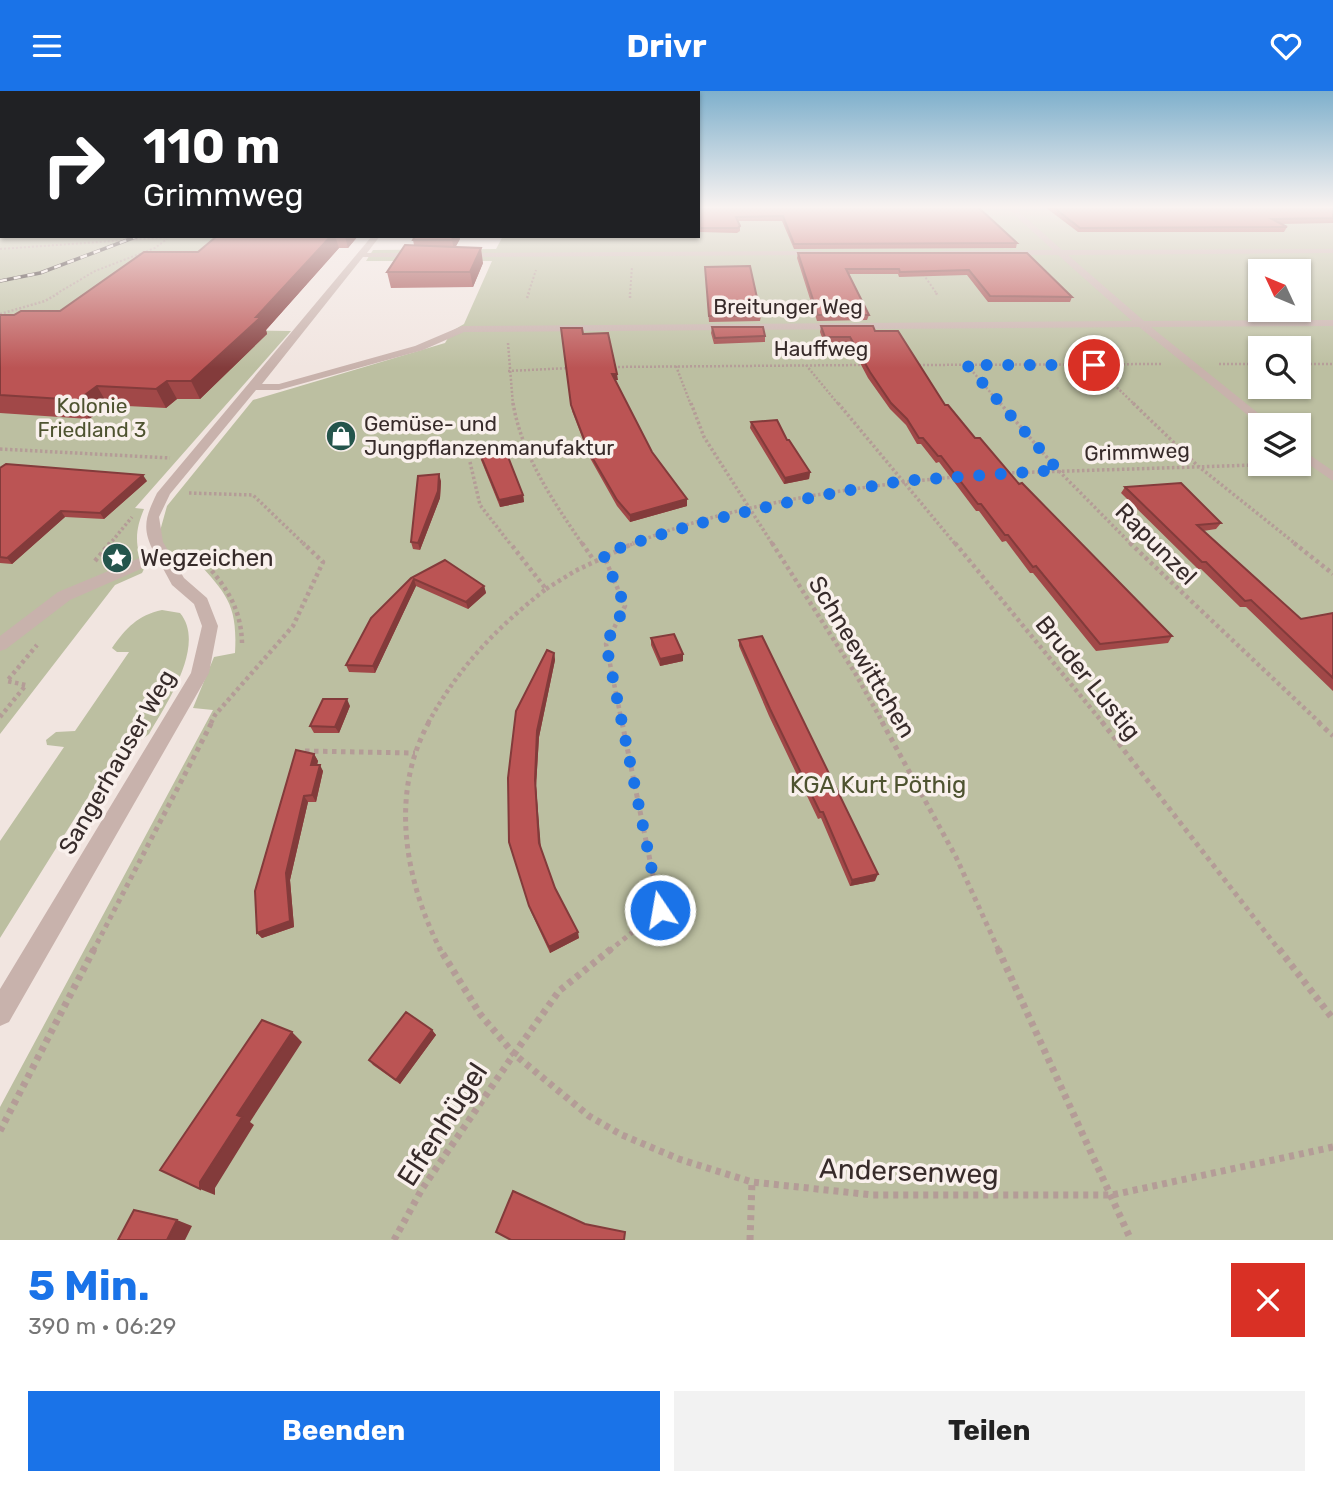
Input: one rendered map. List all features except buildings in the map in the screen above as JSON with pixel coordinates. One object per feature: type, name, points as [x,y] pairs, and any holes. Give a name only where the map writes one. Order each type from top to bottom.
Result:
[{"type":"street","name":"Sangerhauser Weg","points":[[0,1013],[200,673],[210,626],[201,602],[178,580],[169,553],[156,542],[152,517],[164,493],[355,261]]},
{"type":"street","points":[[1069,261],[1142,325],[1252,413]]},
{"type":"street","name":"Breitunger Weg","points":[[253,387],[279,387],[419,348],[462,329],[1333,323]]},
{"type":"street","points":[[1311,461],[1333,477]]},
{"type":"street","points":[[0,645],[64,596],[169,553]]},
{"type":"path","points":[[0,314],[45,301],[94,271],[123,261]]},
{"type":"path","points":[[916,264],[938,296]]},
{"type":"path","points":[[510,327],[508,371],[513,410],[526,452],[551,499],[593,559]]},
{"type":"path","points":[[913,365],[1248,364]]},
{"type":"path","points":[[1311,364],[1333,364]]},
{"type":"path","name":"Bruder Lustig","points":[[806,365],[1070,681],[1333,1019]]},
{"type":"path","name":"Hauffweg","points":[[602,367],[873,365]]},
{"type":"path","name":"Rapunzel","points":[[967,365],[1058,470],[1151,564],[1333,736]]},
{"type":"path","points":[[1094,365],[1198,466],[1333,574]]},
{"type":"path","name":"Schneewittchen","points":[[676,366],[704,437],[855,673],[956,857],[1131,1240]]},
{"type":"path","points":[[508,371],[576,368]]},
{"type":"path","points":[[0,449],[173,458]]},
{"type":"path","points":[[470,462],[480,505],[546,589],[603,554],[676,529],[752,509],[901,481],[966,476]]},
{"type":"path","name":"Grimmweg","points":[[1005,473],[1248,465]]},
{"type":"path","points":[[0,1131],[215,715],[293,627],[323,562],[253,495],[152,493],[93,564]]},
{"type":"path","points":[[169,553],[195,552],[229,589],[243,628],[242,643]]},
{"type":"path","points":[[514,1054],[559,991],[660,910],[606,644],[625,606],[603,554]]},
{"type":"path","name":"Elfenhügel","points":[[394,1240],[422,1189],[514,1054],[471,1004],[420,906],[403,831],[408,784],[415,753],[447,688],[465,665],[502,623],[546,589]]},
{"type":"path","points":[[0,717],[26,685],[7,681]]},
{"type":"path","points":[[305,751],[415,753]]},
{"type":"path","name":"Andersenweg","points":[[514,1054],[589,1116],[622,1135],[679,1159],[752,1182],[873,1195],[1112,1195],[1333,1147]]},
{"type":"path","points":[[750,1240],[752,1182]]},
{"type":"green space","name":"Kolonie Friedland 3","points":[[0,261],[208,261],[53,327],[291,331],[135,508],[144,509],[137,538],[145,567],[142,573],[115,585],[0,734]]},
{"type":"green space","name":"KGA Kurt Pöthig","points":[[366,261],[1248,261],[1248,322],[1311,322],[1311,261],[1333,261],[1333,1240],[0,1240],[0,1107],[213,710],[193,708],[214,657],[235,653],[234,621],[227,598],[192,555],[174,562],[161,543],[160,531],[167,506],[253,400],[445,343],[452,331],[464,324],[492,261]]},
{"type":"green space","points":[[162,610],[180,613],[187,626],[189,641],[186,658],[173,692],[149,734],[141,740],[123,741],[0,938],[0,841],[64,747],[47,745],[46,740],[56,732],[75,731],[129,652],[117,652],[112,648],[122,634],[146,615]]},
{"type":"railway","points":[[0,281],[40,273],[73,261]]},
{"type":"place","name":"Gemüse- und Jungpflanzenmanufaktur","points":[[341,436]]},
{"type":"place","name":"Wegzeichen","points":[[117,558]]},
{"type":"route","points":[[660,910],[606,644],[625,606],[603,554],[676,529],[752,509],[876,485],[1058,470],[967,365],[1094,365]]}]
